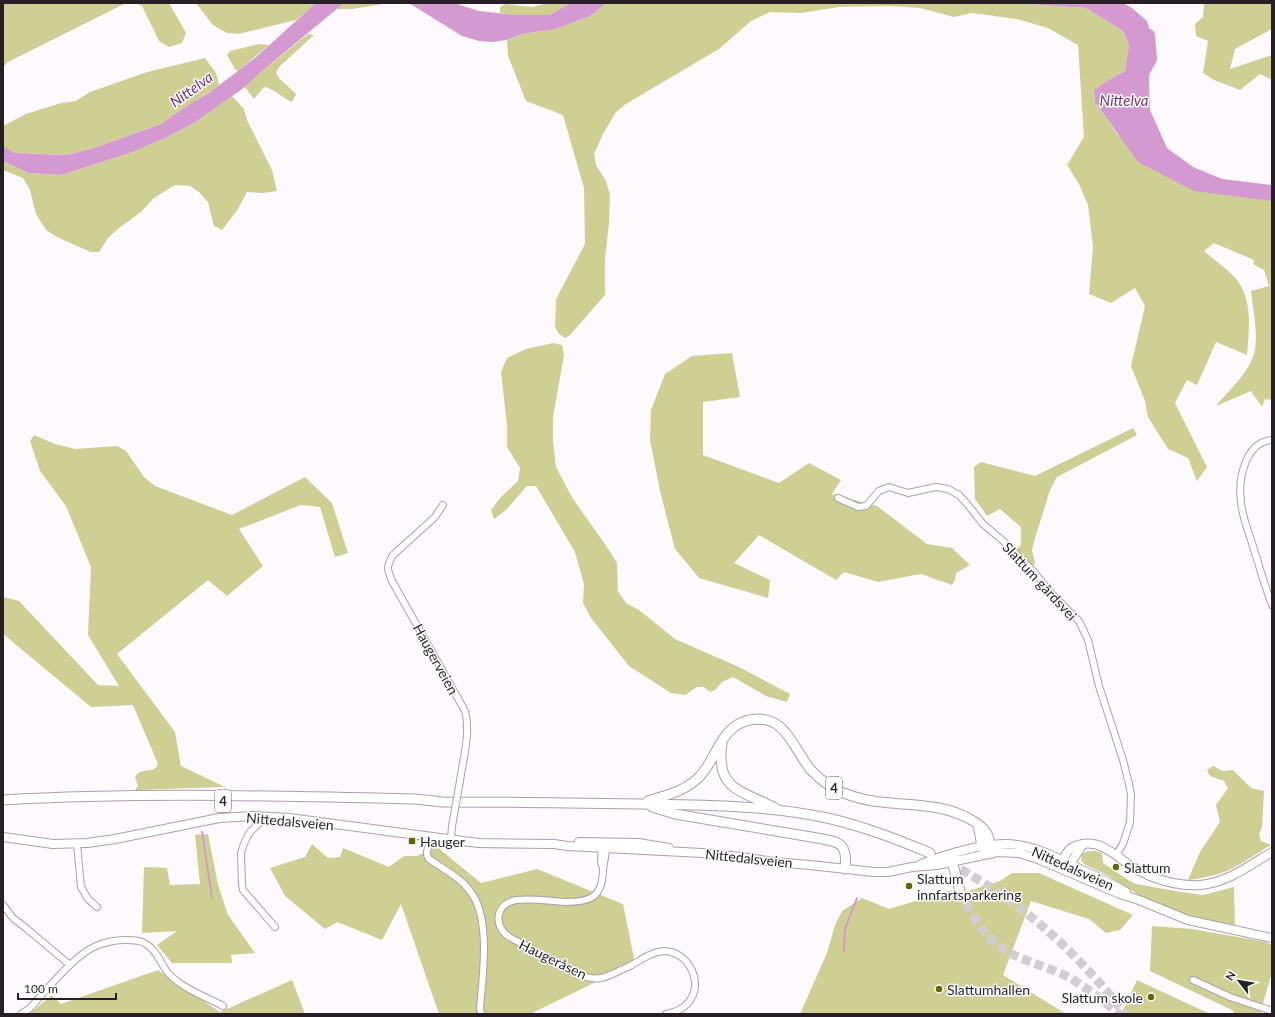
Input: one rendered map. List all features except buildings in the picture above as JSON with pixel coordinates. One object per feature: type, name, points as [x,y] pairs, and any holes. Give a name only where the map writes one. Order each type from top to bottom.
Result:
[{"type":"highway","name":"4","points":[[641,804],[679,791],[694,781],[706,768],[723,739],[732,728],[742,722],[756,719],[769,721],[780,726],[785,731],[810,769],[836,790],[858,798],[921,804],[958,813],[978,824],[988,848]]},
{"type":"highway","name":"4","points":[[723,739],[720,761],[729,782],[744,794],[780,810]]},
{"type":"highway","name":"4","points":[[3,800],[96,796],[196,795],[415,799],[443,802],[727,806],[780,810],[826,818],[889,836],[930,853]]},
{"type":"highway","name":"4","points":[[3,806],[56,803],[154,801],[415,805],[443,802]]},
{"type":"highway","name":"4","points":[[641,804],[675,814],[835,842],[842,846],[845,852],[845,869]]},
{"type":"highway","points":[[954,857],[960,891]]},
{"type":"main road","name":"Nittedalsveien","points":[[3,837],[53,844],[77,844],[115,839],[219,818],[246,816],[289,818],[485,843],[604,846],[666,852],[680,851],[733,856],[773,862],[882,872],[912,867],[935,858],[954,857],[1009,844],[1028,847],[1066,862],[1106,881],[1139,900]]},
{"type":"main road","points":[[1063,870],[1066,862],[1083,844],[1089,843],[1098,845],[1116,855],[1131,866],[1152,877],[1180,883],[1200,885],[1214,883],[1224,879],[1272,852]]},
{"type":"main road","name":"Nittedalsveien","points":[[988,848],[1005,852],[1019,853],[1038,859],[1120,894],[1188,920],[1272,938]]},
{"type":"street","points":[[1272,440],[1266,440],[1259,443],[1251,453],[1244,470],[1240,490],[1242,508],[1272,605]]},
{"type":"street","name":"Slattum gårdsvei","points":[[838,498],[858,507],[866,506],[879,491],[889,487],[908,492],[936,487],[948,489],[959,495],[983,524],[1007,545],[1079,621],[1088,640],[1099,686],[1123,760],[1131,795],[1130,822],[1122,844],[1116,855]]},
{"type":"street","name":"Haugerveien","points":[[443,505],[435,517],[394,555],[388,562],[387,569],[392,581],[465,711],[467,719],[468,732],[451,839]]},
{"type":"street","points":[[264,817],[249,834],[242,849],[242,885],[243,890],[274,927]]},
{"type":"street","points":[[434,837],[427,850],[429,859],[461,880],[470,890],[479,907],[482,921],[484,951],[480,1007],[481,1014]]},
{"type":"street","points":[[77,844],[81,887],[88,899],[97,907]]},
{"type":"street","name":"Haugeråsen","points":[[604,846],[601,863],[603,866],[601,885],[598,892],[592,898],[586,901],[575,902],[513,901],[504,906],[500,911],[498,923],[506,935],[580,975],[596,979],[610,976],[654,953],[662,951],[676,954],[687,962],[694,975],[695,982],[692,997],[688,1003],[680,1009],[670,1013]]},
{"type":"street","points":[[3,905],[13,918],[70,965]]},
{"type":"street","points":[[21,1014],[30,1008],[79,957],[98,945],[117,940],[135,940],[146,943],[170,975],[186,987],[223,1006]]},
{"type":"street","points":[[1193,980],[1230,997],[1272,1011]]},
{"type":"green space","points":[[3,3],[126,3],[8,62],[3,67]]},
{"type":"green space","points":[[135,3],[169,3],[186,33],[182,43],[169,47],[159,41],[142,6]]},
{"type":"green space","points":[[196,3],[315,3],[296,20],[238,34],[227,33],[213,25]]},
{"type":"green space","points":[[344,3],[388,3],[353,9],[336,9]]},
{"type":"green space","points":[[549,3],[570,3],[550,15],[514,15],[500,13],[500,7],[505,4],[532,7]]},
{"type":"green space","points":[[607,3],[1012,3],[1086,8],[1123,31],[1129,45],[1125,71],[1094,90],[1095,102],[1118,135],[1266,200],[1272,201],[1272,400],[1265,399],[1262,407],[1251,391],[1216,406],[1249,366],[1255,350],[1256,328],[1251,291],[1269,286],[1264,270],[1253,264],[1254,260],[1214,243],[1204,251],[1230,273],[1242,288],[1248,306],[1249,336],[1247,355],[1216,342],[1197,385],[1187,380],[1175,403],[1207,467],[1197,481],[1188,458],[1168,449],[1148,417],[1145,401],[1131,366],[1145,306],[1135,288],[1111,303],[1089,294],[1093,247],[1088,205],[1079,184],[1067,165],[1084,137],[1078,45],[1048,28],[1017,19],[972,13],[954,17],[920,8],[889,6],[839,7],[801,13],[770,12],[751,21],[719,49],[626,104],[616,112],[603,134],[594,154],[596,165],[606,181],[610,195],[609,223],[605,258],[605,295],[570,335],[565,338],[559,334],[555,327],[556,299],[585,244],[584,188],[563,115],[526,101],[508,56],[507,40],[522,34],[556,29],[590,16]]},
{"type":"green space","points":[[1204,3],[1272,3],[1272,29],[1235,49],[1230,69],[1272,55],[1272,80],[1260,74],[1240,90],[1214,80],[1203,73],[1208,41],[1196,36],[1195,24],[1203,17]]},
{"type":"green space","points":[[308,34],[314,35],[280,66],[276,72],[279,78],[296,94],[292,102],[264,87],[254,99],[245,87]]},
{"type":"green space","points":[[259,44],[269,45],[238,71],[235,69],[227,55],[230,51]]},
{"type":"green space","points":[[205,58],[216,73],[219,85],[161,124],[97,147],[68,155],[15,153],[3,146],[3,126],[26,114],[61,103],[76,101],[90,92],[147,72]]},
{"type":"green space","points":[[232,96],[244,109],[247,120],[272,170],[277,191],[263,193],[247,192],[238,209],[222,230],[214,226],[208,202],[199,192],[190,186],[175,185],[154,198],[141,212],[119,228],[108,238],[99,252],[91,252],[57,237],[46,230],[36,214],[30,190],[23,178],[3,170],[3,161],[28,173],[61,175],[133,152],[194,123]]},
{"type":"green space","points":[[553,343],[562,345],[564,355],[553,417],[553,440],[556,467],[573,499],[617,563],[618,591],[626,603],[639,610],[675,639],[741,668],[790,694],[787,702],[766,696],[733,677],[722,682],[715,690],[710,692],[704,687],[697,687],[685,695],[671,693],[629,666],[591,618],[583,603],[584,584],[575,552],[536,486],[527,486],[507,509],[494,519],[491,510],[501,497],[518,481],[520,468],[507,447],[507,425],[501,372],[507,358],[526,349]]},
{"type":"green space","points":[[732,353],[740,397],[703,402],[703,455],[779,483],[809,463],[841,480],[832,494],[877,506],[927,544],[952,548],[970,565],[956,573],[955,580],[952,585],[921,574],[878,582],[844,572],[836,580],[759,535],[734,563],[770,580],[768,598],[699,578],[675,549],[660,491],[650,440],[651,410],[665,374],[692,356]]},
{"type":"green space","points":[[1133,428],[1137,435],[1057,477],[1050,490],[1035,538],[1032,550],[1035,562],[1033,567],[1016,550],[1021,545],[1021,527],[1000,509],[987,516],[975,499],[974,467],[981,462],[1035,476]]},
{"type":"green space","points":[[34,435],[55,444],[75,449],[117,446],[126,451],[144,477],[155,486],[232,515],[305,477],[332,503],[348,553],[335,557],[320,507],[301,505],[239,529],[263,566],[227,596],[208,580],[117,654],[175,732],[181,766],[225,787],[135,790],[138,786],[135,777],[141,772],[154,769],[158,764],[133,705],[91,707],[3,634],[3,597],[19,601],[98,685],[119,686],[88,635],[91,567],[66,506],[40,471],[30,441]]},
{"type":"green space","points":[[1213,766],[1223,771],[1233,770],[1251,788],[1264,791],[1262,827],[1259,834],[1261,841],[1271,845],[1239,865],[1219,874],[1188,880],[1200,852],[1220,822],[1216,805],[1228,788],[1224,781],[1210,776],[1207,770]]},
{"type":"green space","points":[[208,834],[218,885],[228,915],[255,953],[231,955],[232,963],[172,963],[157,945],[177,931],[142,933],[144,867],[167,868],[170,885],[200,884],[195,835]]},
{"type":"green space","points":[[312,844],[328,858],[340,857],[343,848],[389,867],[404,856],[417,856],[437,847],[481,883],[537,869],[623,904],[635,963],[530,1014],[439,1014],[401,904],[382,940],[337,922],[325,929],[285,896],[270,868],[305,857]]},
{"type":"green space","points":[[1088,851],[1102,853],[1103,863],[1136,884],[1203,895],[1234,887],[1235,927],[1177,912],[1137,894],[1109,876],[1084,864],[1081,860],[1082,854]]},
{"type":"green space","points":[[1012,873],[1039,873],[1133,915],[1120,930],[1106,933],[1089,919],[1031,901],[1003,975],[1066,1014],[800,1014],[827,953],[835,925],[842,911],[862,898],[889,909],[952,890],[959,894],[1000,881]]},
{"type":"green space","points":[[1152,926],[1192,929],[1266,942],[1272,945],[1272,972],[1261,1014],[1233,1014],[1234,1011],[1150,971]]},
{"type":"green space","points":[[158,970],[220,1012],[292,980],[305,1014],[29,1014],[52,995],[61,1004]]},
{"type":"green space","name":"Slattum skole","points":[[1137,980],[1210,1014],[1121,1014]]},
{"type":"water","name":"Nittelva","points":[[315,3],[344,3],[245,87],[194,123],[167,137],[133,152],[61,175],[28,173],[3,161],[3,146],[15,153],[68,155],[97,147],[161,124],[191,103],[206,95],[255,58]]},
{"type":"water","points":[[409,3],[454,3],[479,11],[514,15],[550,15],[570,3],[607,3],[590,16],[556,29],[522,34],[507,40],[492,42],[479,41],[462,36]]},
{"type":"water","name":"Nittelva","points":[[1012,3],[1123,3],[1132,8],[1147,21],[1151,33],[1149,83],[1150,110],[1167,148],[1193,167],[1222,179],[1272,185],[1272,201],[1194,191],[1138,162],[1095,102],[1094,90],[1125,71],[1129,45],[1123,31],[1086,8]]},
{"type":"waterway","name":"Nittelva","points":[[1142,75],[1151,59],[1149,35]]},
{"type":"waterway","points":[[202,832],[212,898]]},
{"type":"waterway","points":[[844,951],[845,929],[857,898]]},
{"type":"tunnel","points":[[949,863],[1000,893],[1023,910],[1066,948],[1087,969],[1125,1014]]},
{"type":"tunnel","points":[[960,891],[970,911],[982,929],[1006,951],[1070,978],[1083,986],[1119,1014]]},
{"type":"place","name":"Hauger","points":[[412,841]]},
{"type":"place","name":"Slattum","points":[[1116,867]]},
{"type":"place","name":"Slattum innfartsparkering","points":[[909,886]]},
{"type":"place","name":"Slattumhallen","points":[[939,989]]},
{"type":"place","name":"Slattum skole","points":[[1151,997]]}]
